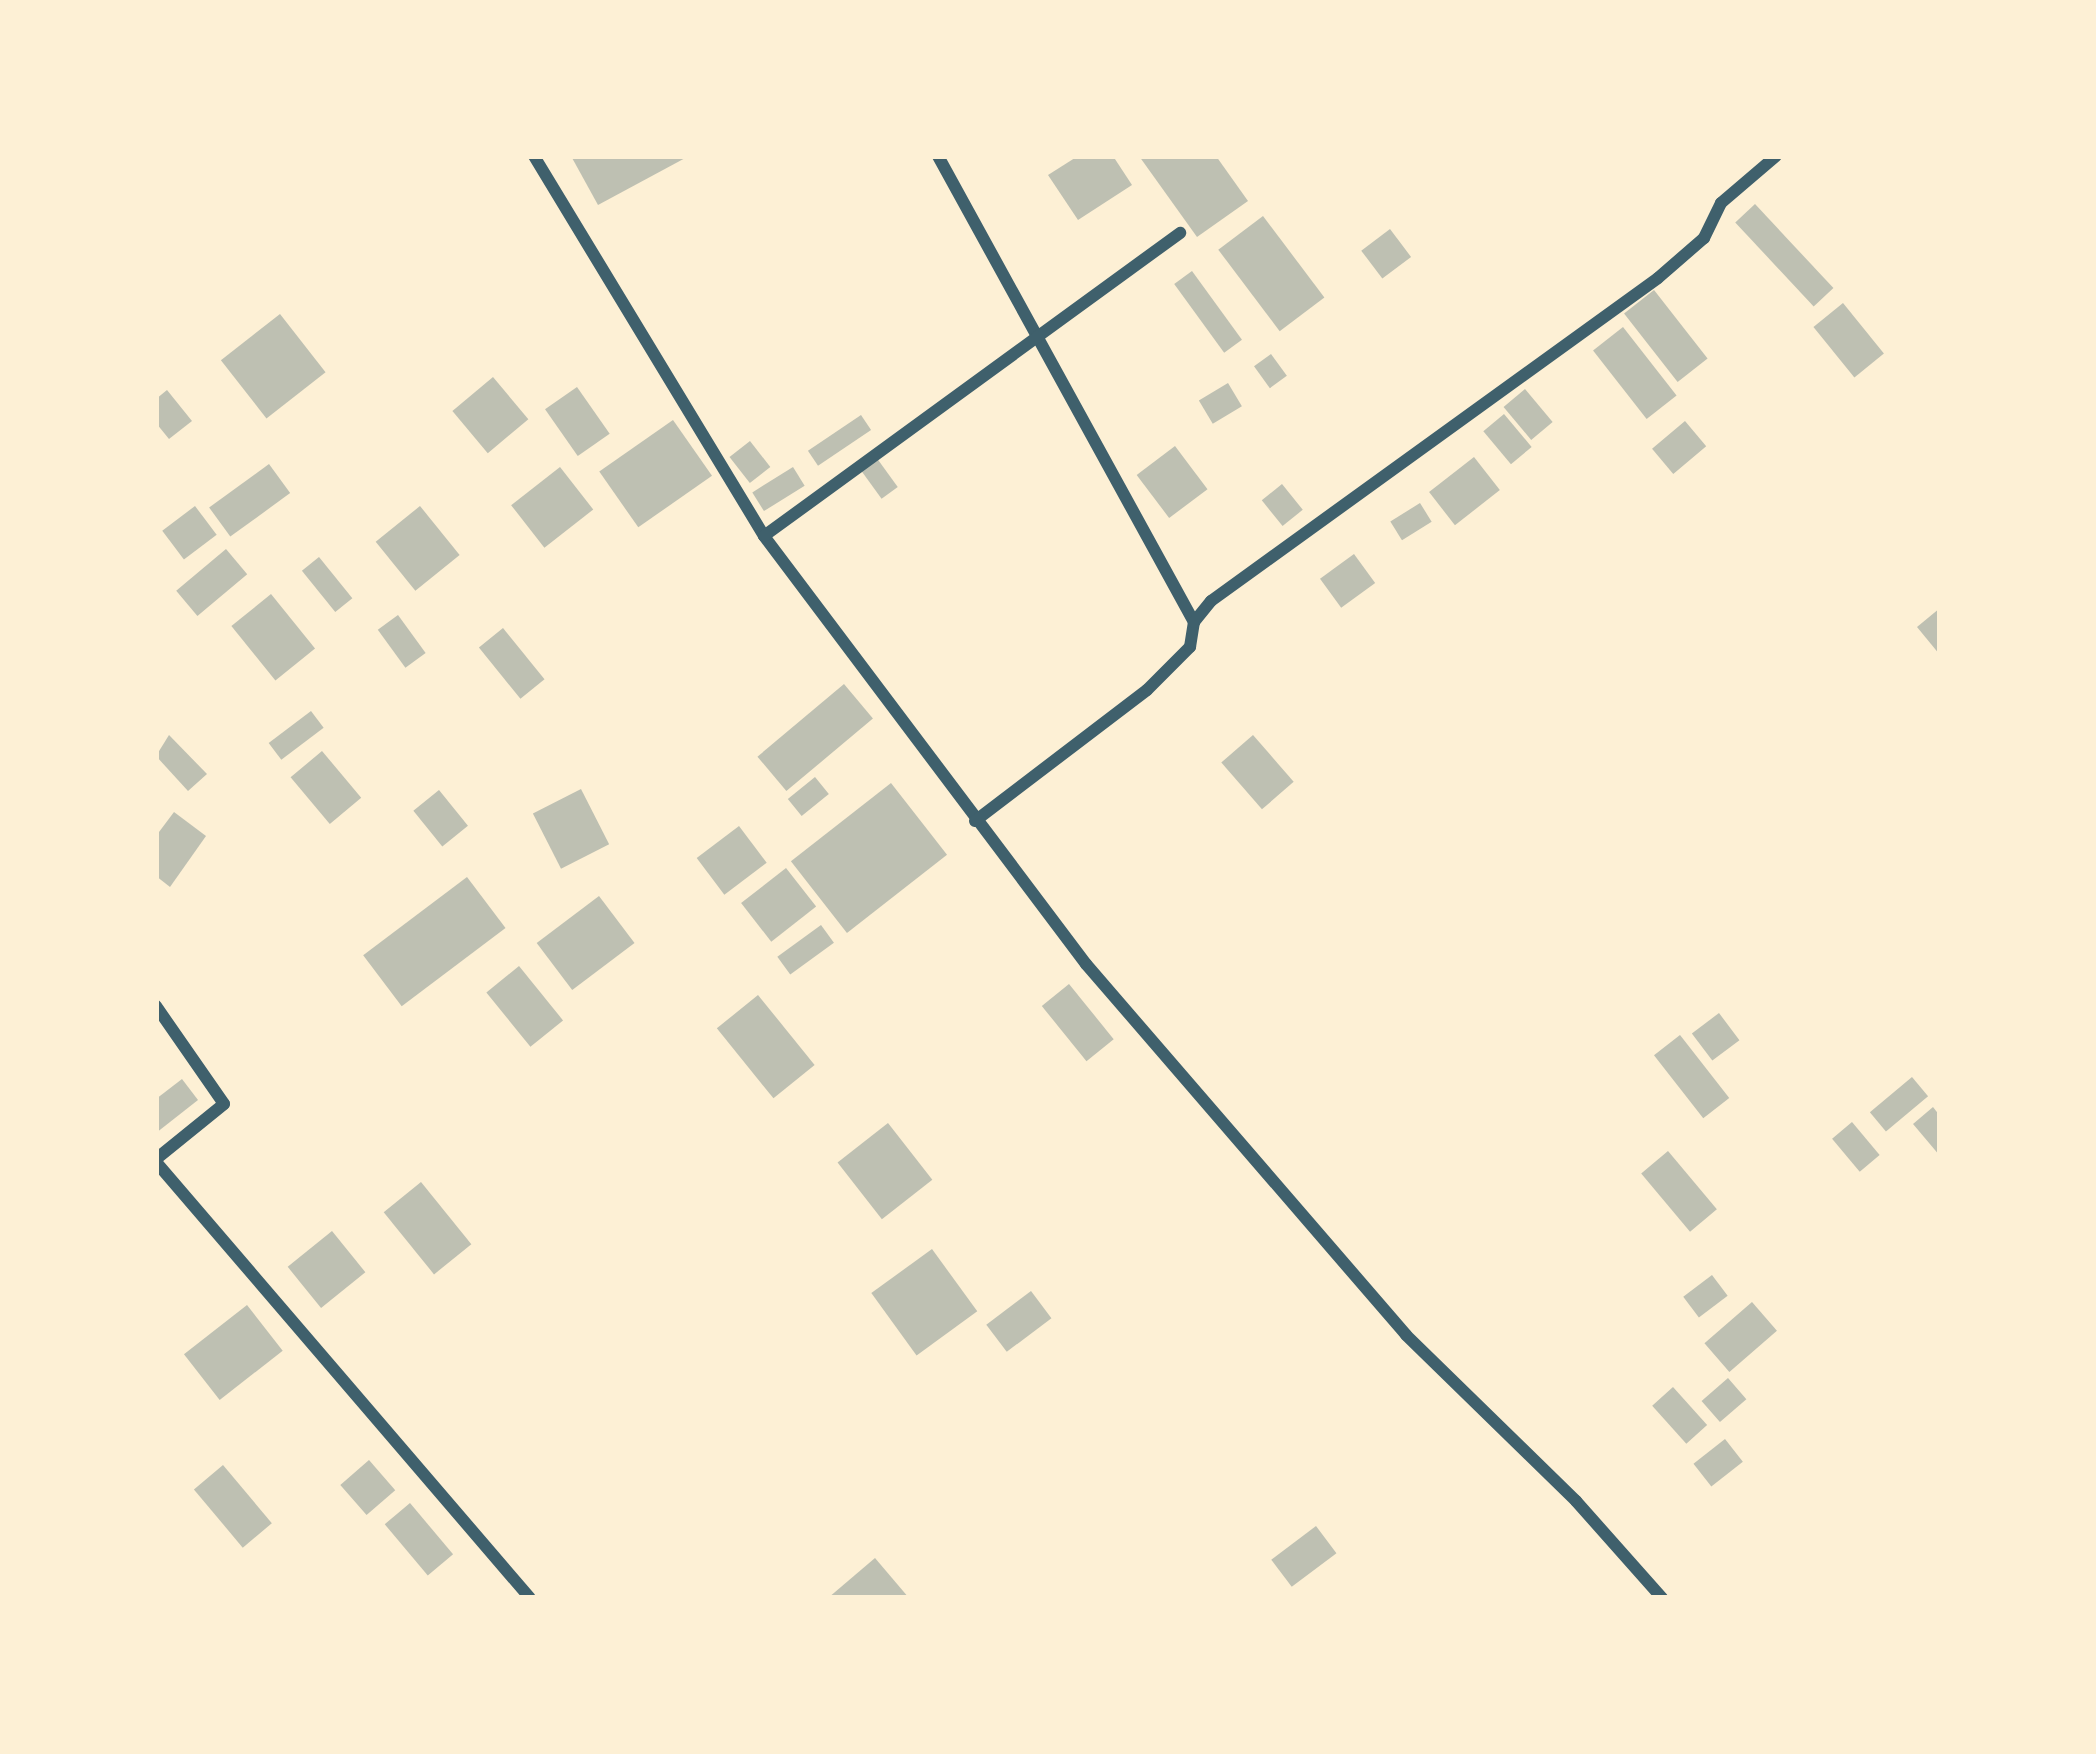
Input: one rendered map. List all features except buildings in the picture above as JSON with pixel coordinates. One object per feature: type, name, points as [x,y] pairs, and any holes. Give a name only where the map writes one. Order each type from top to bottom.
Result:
[{"type":"street","points":[[534,156],[764,536],[975,821],[1293,1208],[1662,1598]]},
{"type":"street","points":[[938,156],[1194,622],[1190,647],[1147,690],[975,821]]},
{"type":"street","points":[[1194,622],[1249,572],[1658,278],[1704,238],[1721,203],[1777,156]]},
{"type":"street","points":[[764,536],[1180,233]]},
{"type":"street","points":[[156,1006],[224,1104],[156,1160],[530,1598]]}]
